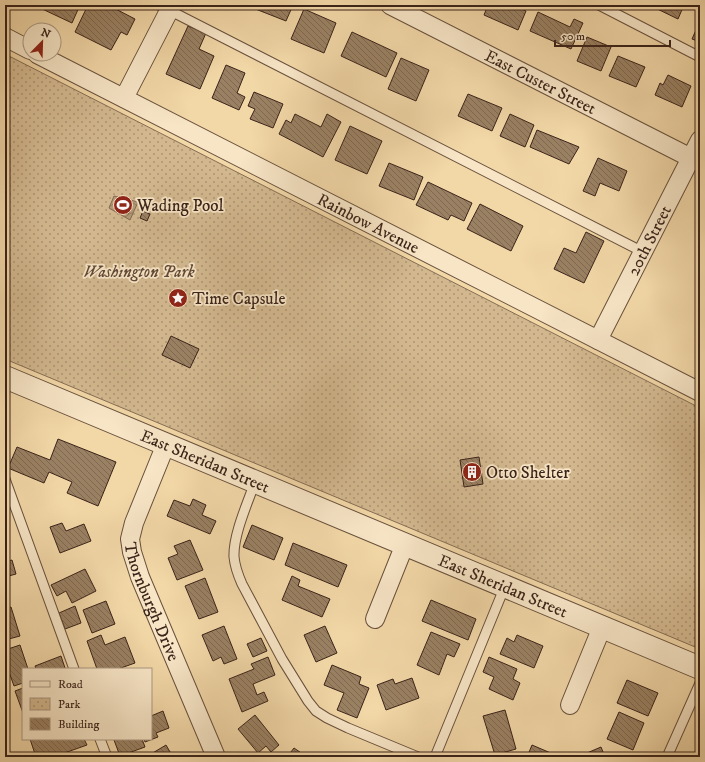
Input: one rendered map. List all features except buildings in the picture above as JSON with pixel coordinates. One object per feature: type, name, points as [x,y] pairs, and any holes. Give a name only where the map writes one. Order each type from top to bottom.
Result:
[{"type":"street","name":"East Custer Street","points":[[390,5],[691,158]]},
{"type":"street","points":[[124,98],[167,7]]},
{"type":"street","points":[[5,38],[22,46]]},
{"type":"street","name":"Rainbow Avenue","points":[[53,62],[700,392]]},
{"type":"street","name":"20th Street","points":[[598,340],[700,140]]},
{"type":"street","name":"East Sheridan Street","points":[[6,381],[166,444],[700,668]]},
{"type":"street","name":"Thornburgh Drive","points":[[166,444],[134,523],[130,539],[132,552],[140,577],[216,757]]},
{"type":"street","points":[[375,619],[405,544]]},
{"type":"street","points":[[570,705],[602,627]]},
{"type":"lane","points":[[599,5],[700,57]]},
{"type":"lane","points":[[167,7],[643,252]]},
{"type":"lane","points":[[5,479],[74,668]]},
{"type":"lane","points":[[255,482],[241,521],[234,556],[236,571],[282,659],[308,701],[316,711],[348,728],[418,757]]},
{"type":"lane","points":[[435,757],[505,586]]},
{"type":"lane","points":[[667,757],[700,683]]},
{"type":"lane","points":[[100,740],[107,757]]},
{"type":"green space","name":"Washington Park","points":[[5,54],[700,408],[700,649],[5,359]]},
{"type":"water","name":"Wading Pool","points":[[114,196],[138,202],[130,220],[109,208]]},
{"type":"place","name":"Wading Pool","points":[[123,205]]},
{"type":"place","name":"Time Capsule","points":[[178,298]]},
{"type":"place","name":"Otto Shelter","points":[[472,472]]}]
